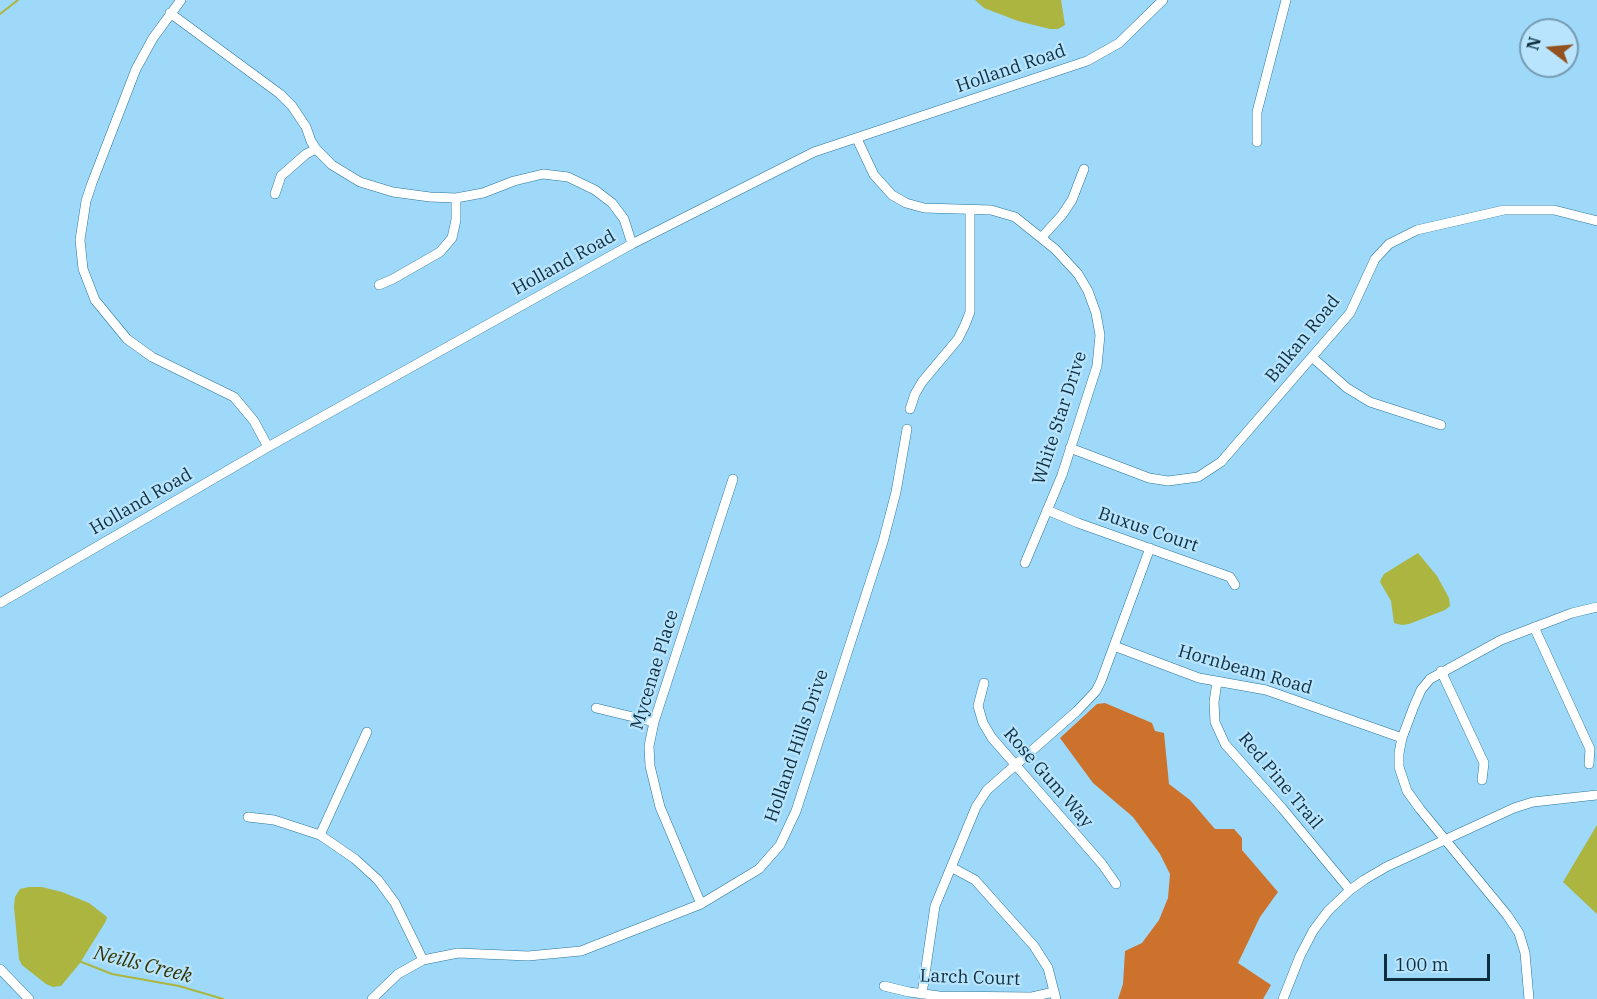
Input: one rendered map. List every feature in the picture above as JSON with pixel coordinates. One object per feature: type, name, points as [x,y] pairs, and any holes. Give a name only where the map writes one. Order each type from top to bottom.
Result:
[{"type":"street","points":[[181,0],[153,38],[136,69],[86,201],[80,240],[83,268],[95,300],[127,339],[152,357],[234,397],[254,421],[268,447]]},
{"type":"street","name":"Holland Road","points":[[0,603],[268,447],[632,244],[814,152],[1087,61],[1119,43],[1163,0]]},
{"type":"street","points":[[1257,142],[1257,112],[1286,0]]},
{"type":"street","points":[[170,13],[280,94],[292,106],[306,127],[316,149],[332,165],[360,182],[393,192],[456,198],[483,193],[514,181],[543,174],[568,177],[596,190],[612,203],[624,219],[632,244]]},
{"type":"street","name":"White Star Drive","points":[[857,139],[874,175],[886,190],[900,200],[924,208],[1004,212],[1015,217],[1042,237],[1078,274],[1088,291],[1096,313],[1100,335],[1097,366],[1070,448],[1025,563]]},
{"type":"street","points":[[274,194],[281,176],[306,154],[316,149]]},
{"type":"street","points":[[1042,237],[1072,200],[1084,169]]},
{"type":"street","points":[[379,285],[440,252],[452,238],[456,220],[456,198]]},
{"type":"street","points":[[910,409],[922,382],[958,339],[970,312],[970,210]]},
{"type":"street","name":"Balkan Road","points":[[1070,448],[1149,477],[1168,481],[1198,477],[1221,462],[1350,313],[1375,260],[1389,244],[1417,230],[1504,210],[1554,210],[1597,221]]},
{"type":"street","points":[[1313,358],[1347,388],[1370,402],[1440,425]]},
{"type":"street","name":"Holland Hills Drive","points":[[372,999],[398,974],[423,960],[458,953],[528,956],[581,951],[701,904],[759,869],[780,845],[796,811],[883,542],[896,492],[907,429]]},
{"type":"street","name":"Mycenae Place","points":[[701,904],[660,807],[650,766],[649,746],[654,722],[733,479]]},
{"type":"street","name":"Buxus Court","points":[[1047,510],[1230,577],[1235,585]]},
{"type":"street","points":[[922,994],[932,918],[976,807],[987,790],[1089,699],[1101,681],[1150,548]]},
{"type":"street","points":[[1529,999],[1525,953],[1519,933],[1507,915],[1420,809],[1402,779],[1399,767],[1402,738],[1421,690],[1441,671],[1501,640],[1572,613],[1597,607]]},
{"type":"street","points":[[1534,627],[1590,749],[1589,764]]},
{"type":"street","name":"Hornbeam Road","points":[[1114,646],[1199,678],[1266,690],[1402,738]]},
{"type":"street","points":[[1441,671],[1484,763],[1482,780]]},
{"type":"street","name":"Red Pine Trail","points":[[1217,682],[1215,723],[1225,744],[1350,890]]},
{"type":"street","name":"Rose Gum Way","points":[[984,683],[978,706],[983,723],[992,738],[1102,864],[1116,884]]},
{"type":"street","points":[[596,708],[654,722]]},
{"type":"street","points":[[320,835],[367,732]]},
{"type":"street","points":[[1283,999],[1300,956],[1313,931],[1350,890],[1386,867],[1514,808],[1533,802],[1597,795]]},
{"type":"street","points":[[248,817],[274,820],[320,835],[343,849],[378,880],[395,903],[423,960]]},
{"type":"street","points":[[951,867],[975,880],[1034,946],[1048,968],[1055,995]]},
{"type":"street","points":[[0,969],[29,999]]},
{"type":"street","name":"Larch Court","points":[[884,987],[922,994],[1032,997],[1055,995]]},
{"type":"shaded area","points":[[975,0],[1061,0],[1065,25],[1058,29],[1050,29],[1018,21],[984,8]]},
{"type":"shaded area","points":[[1418,553],[1437,576],[1449,598],[1450,606],[1409,624],[1394,623],[1391,601],[1380,582],[1381,579],[1384,574]]},
{"type":"shaded area","points":[[1105,703],[1152,723],[1155,731],[1164,733],[1169,784],[1190,800],[1215,829],[1234,829],[1242,838],[1242,850],[1278,892],[1260,917],[1238,963],[1271,985],[1263,999],[1118,999],[1123,984],[1125,951],[1142,943],[1159,920],[1168,898],[1170,874],[1160,854],[1133,817],[1093,783],[1060,738],[1097,704]]},
{"type":"shaded area","points":[[1597,825],[1597,914],[1563,882]]},
{"type":"shaded area","points":[[42,887],[62,892],[89,903],[107,917],[80,963],[61,986],[53,987],[46,984],[22,965],[19,959],[15,897],[20,889]]},
{"type":"waterway","points":[[0,14],[18,0]]},
{"type":"waterway","name":"Neills Creek","points":[[79,961],[112,974],[179,986],[223,999]]}]
